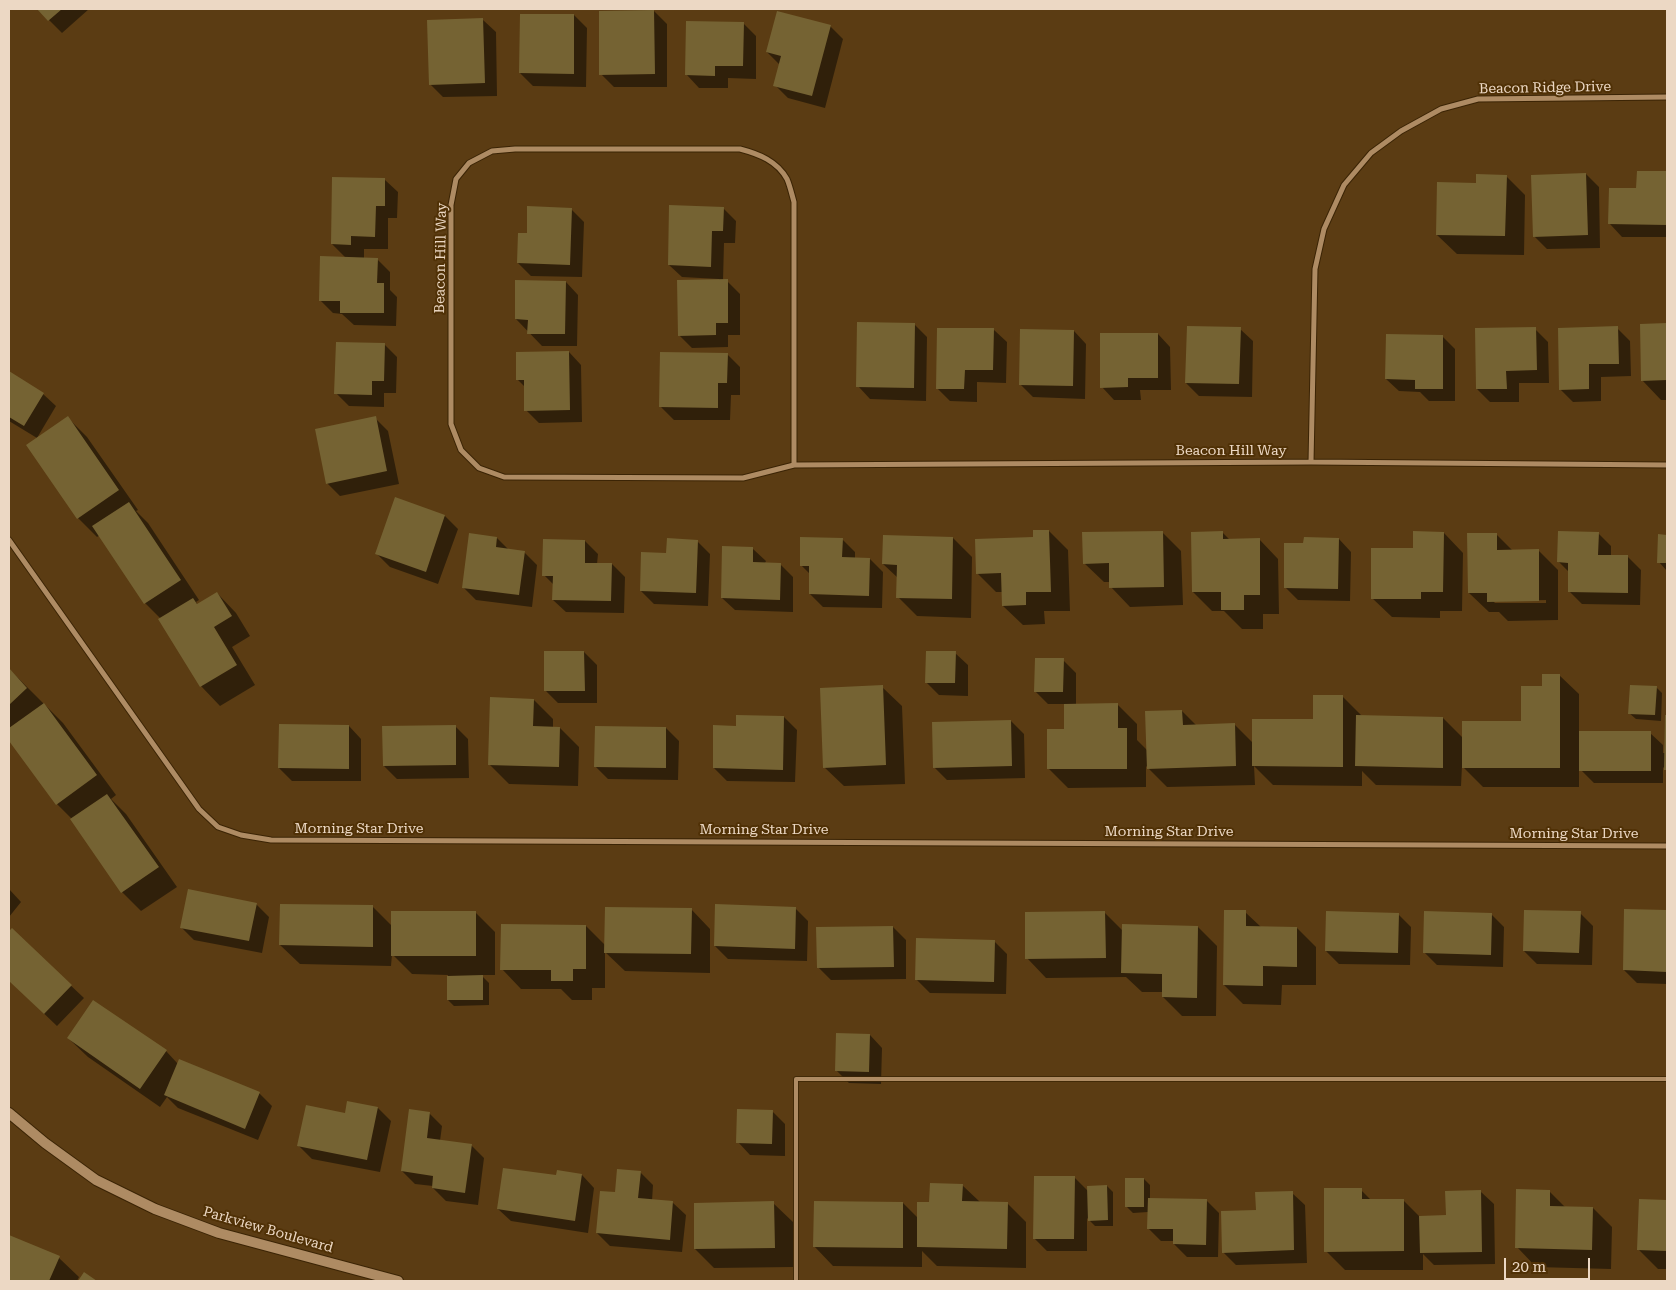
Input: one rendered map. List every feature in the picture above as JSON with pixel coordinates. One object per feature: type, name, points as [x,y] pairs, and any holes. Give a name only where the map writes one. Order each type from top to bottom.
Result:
[{"type":"street","name":"Beacon Ridge Drive","points":[[1311,462],[1315,269],[1324,229],[1344,185],[1371,153],[1401,131],[1441,109],[1478,99],[1667,97]]},
{"type":"street","name":"Beacon Hill Way","points":[[794,465],[794,202],[787,179],[775,165],[760,154],[740,149],[515,149],[492,151],[469,163],[456,179],[451,205],[451,424],[461,450],[479,468],[504,477],[743,478],[794,465],[1311,462],[1667,465]]},
{"type":"street","name":"Morning Star Drive","points":[[9,540],[199,809],[218,827],[241,835],[271,840],[1667,846]]},
{"type":"street","name":"Parkview Boulevard","points":[[9,1113],[45,1143],[96,1180],[155,1208],[219,1233],[398,1281]]},
{"type":"lane","points":[[796,1281],[796,1079],[1667,1079]]},
{"type":"building","points":[[37,9],[62,9],[48,21]]},
{"type":"building","points":[[654,10],[655,74],[599,75],[599,11]]},
{"type":"building","points":[[777,11],[831,25],[812,96],[773,86],[781,56],[766,52]]},
{"type":"building","points":[[520,14],[574,14],[574,74],[519,73]]},
{"type":"building","points":[[483,18],[485,83],[429,85],[427,20]]},
{"type":"building","points":[[686,21],[744,22],[743,66],[715,66],[715,76],[685,75]]},
{"type":"building","points":[[1637,171],[1667,171],[1667,225],[1608,224],[1609,188],[1636,188]]},
{"type":"building","points":[[1586,173],[1588,235],[1533,237],[1531,175]]},
{"type":"building","points":[[1476,174],[1507,175],[1505,236],[1436,235],[1437,182],[1476,183]]},
{"type":"building","points":[[332,177],[385,178],[385,206],[376,206],[375,237],[351,236],[351,245],[331,244]]},
{"type":"building","points":[[669,205],[724,207],[723,231],[712,231],[711,267],[668,265]]},
{"type":"building","points":[[527,206],[572,208],[570,265],[517,263],[518,233],[527,233]]},
{"type":"building","points":[[320,256],[378,258],[377,283],[384,283],[384,313],[340,313],[340,301],[319,301]]},
{"type":"building","points":[[728,279],[728,323],[716,323],[716,335],[678,336],[677,280]]},
{"type":"building","points":[[515,280],[566,281],[565,334],[527,334],[528,320],[515,319]]},
{"type":"building","points":[[857,322],[915,323],[914,388],[856,387]]},
{"type":"building","points":[[1667,323],[1667,380],[1641,381],[1640,324]]},
{"type":"building","points":[[1187,326],[1241,327],[1239,384],[1185,383]]},
{"type":"building","points":[[1618,326],[1619,364],[1589,364],[1589,389],[1559,390],[1558,328]]},
{"type":"building","points":[[1536,327],[1537,370],[1506,371],[1507,389],[1476,389],[1475,328]]},
{"type":"building","points":[[937,328],[994,328],[993,370],[965,370],[964,389],[936,389]]},
{"type":"building","points":[[1020,329],[1074,330],[1073,386],[1019,385]]},
{"type":"building","points":[[1100,333],[1158,333],[1158,378],[1128,378],[1128,387],[1100,388]]},
{"type":"building","points":[[1386,334],[1443,335],[1443,389],[1415,389],[1415,380],[1385,379]]},
{"type":"building","points":[[336,342],[385,343],[384,381],[372,381],[372,395],[334,394]]},
{"type":"building","points":[[569,351],[570,410],[524,411],[524,380],[516,380],[516,352]]},
{"type":"building","points":[[660,352],[728,353],[727,383],[718,383],[718,408],[659,407]]},
{"type":"building","points":[[9,371],[44,393],[24,426],[9,417]]},
{"type":"building","points":[[68,416],[119,490],[77,519],[26,445]]},
{"type":"building","points":[[376,416],[387,471],[326,484],[315,429]]},
{"type":"building","points":[[395,497],[445,515],[426,572],[375,554]]},
{"type":"building","points":[[129,502],[181,580],[144,604],[92,526]]},
{"type":"building","points":[[1033,530],[1049,530],[1051,592],[1026,592],[1026,605],[1002,606],[1001,573],[976,574],[975,539],[1033,537]]},
{"type":"building","points":[[1163,531],[1164,587],[1109,588],[1109,563],[1083,564],[1082,532]]},
{"type":"building","points":[[1223,531],[1223,539],[1260,538],[1260,595],[1244,595],[1244,610],[1221,610],[1221,592],[1192,592],[1191,532]]},
{"type":"building","points":[[1413,531],[1444,532],[1443,592],[1421,592],[1421,599],[1371,599],[1371,548],[1413,548]]},
{"type":"building","points":[[1558,531],[1599,532],[1598,555],[1628,555],[1628,593],[1568,592],[1568,563],[1557,562]]},
{"type":"building","points":[[469,533],[497,537],[496,547],[525,551],[519,595],[462,588]]},
{"type":"building","points":[[1467,533],[1497,533],[1497,550],[1539,549],[1539,601],[1487,602],[1487,593],[1468,593]]},
{"type":"building","points":[[1658,534],[1667,535],[1667,563],[1657,563]]},
{"type":"building","points":[[883,535],[953,537],[952,599],[896,598],[897,565],[882,564]]},
{"type":"building","points":[[800,537],[843,538],[842,557],[870,558],[869,596],[809,594],[809,566],[800,566]]},
{"type":"building","points":[[1304,537],[1339,538],[1338,589],[1284,588],[1284,543],[1303,543]]},
{"type":"building","points":[[667,538],[698,540],[696,593],[640,591],[641,552],[666,553]]},
{"type":"building","points":[[543,539],[585,540],[585,563],[612,563],[611,601],[552,600],[553,576],[542,576]]},
{"type":"building","points":[[722,546],[753,547],[753,562],[781,563],[780,600],[721,598]]},
{"type":"building","points":[[217,592],[232,616],[214,627],[237,665],[200,687],[158,619],[193,598],[197,604]]},
{"type":"building","points":[[544,651],[584,651],[585,691],[544,691]]},
{"type":"building","points":[[926,651],[956,651],[955,683],[925,683]]},
{"type":"building","points":[[1035,658],[1064,658],[1063,692],[1034,692]]},
{"type":"building","points":[[9,668],[27,688],[9,705]]},
{"type":"building","points":[[1542,674],[1560,674],[1560,768],[1462,768],[1462,721],[1521,721],[1521,686],[1542,686]]},
{"type":"building","points":[[883,685],[886,765],[823,768],[820,688]]},
{"type":"building","points":[[1630,685],[1657,686],[1655,715],[1628,714]]},
{"type":"building","points":[[1313,695],[1343,695],[1343,767],[1252,766],[1252,719],[1313,719]]},
{"type":"building","points":[[490,697],[534,699],[533,726],[560,727],[559,767],[488,765]]},
{"type":"building","points":[[44,703],[97,775],[56,805],[9,741],[9,728]]},
{"type":"building","points":[[1118,703],[1118,728],[1127,728],[1127,769],[1047,769],[1047,729],[1064,729],[1064,704]]},
{"type":"building","points":[[1182,710],[1183,725],[1235,723],[1236,766],[1147,769],[1145,711]]},
{"type":"building","points":[[736,715],[784,716],[783,770],[713,768],[713,725],[736,726]]},
{"type":"building","points":[[1356,715],[1443,717],[1443,768],[1355,766]]},
{"type":"building","points":[[1665,715],[1667,715],[1667,770],[1664,770]]},
{"type":"building","points":[[1011,720],[1012,766],[933,768],[932,722]]},
{"type":"building","points":[[279,724],[349,725],[349,769],[278,768]]},
{"type":"building","points":[[456,725],[456,765],[383,766],[382,726]]},
{"type":"building","points":[[595,726],[666,727],[666,768],[594,767]]},
{"type":"building","points":[[1579,731],[1651,731],[1651,771],[1579,771]]},
{"type":"building","points":[[107,794],[159,867],[121,893],[70,819]]},
{"type":"building","points":[[188,889],[257,903],[249,941],[180,928]]},
{"type":"building","points":[[280,904],[373,905],[373,947],[279,945]]},
{"type":"building","points":[[715,904],[796,907],[795,949],[714,946]]},
{"type":"building","points":[[605,907],[692,908],[691,954],[604,953]]},
{"type":"building","points":[[1624,909],[1667,910],[1667,972],[1623,970]]},
{"type":"building","points":[[1224,910],[1246,910],[1246,926],[1297,927],[1297,967],[1263,966],[1263,986],[1223,985]]},
{"type":"building","points":[[1524,910],[1581,911],[1579,953],[1523,951]]},
{"type":"building","points":[[391,911],[476,911],[476,956],[391,956]]},
{"type":"building","points":[[1105,911],[1106,958],[1025,959],[1025,912]]},
{"type":"building","points":[[1326,911],[1399,913],[1398,953],[1325,951]]},
{"type":"building","points":[[1424,911],[1492,913],[1491,955],[1423,953]]},
{"type":"building","points":[[501,924],[586,925],[586,969],[573,969],[573,981],[551,981],[551,970],[500,970]]},
{"type":"building","points":[[1122,924],[1198,926],[1197,998],[1162,997],[1162,974],[1121,973]]},
{"type":"building","points":[[893,926],[894,967],[817,968],[816,927]]},
{"type":"building","points":[[12,928],[72,985],[44,1014],[9,981],[9,931]]},
{"type":"building","points":[[916,938],[995,940],[994,982],[915,980]]},
{"type":"building","points":[[483,975],[483,1000],[447,1000],[447,976]]},
{"type":"building","points":[[93,1000],[167,1050],[140,1089],[67,1038]]},
{"type":"building","points":[[836,1033],[870,1034],[869,1072],[835,1071]]},
{"type":"building","points":[[179,1059],[260,1092],[245,1129],[164,1095]]},
{"type":"building","points":[[347,1101],[378,1107],[367,1160],[297,1146],[306,1105],[345,1113]]},
{"type":"building","points":[[409,1109],[430,1112],[427,1138],[472,1144],[465,1193],[432,1188],[433,1176],[401,1171]]},
{"type":"building","points":[[737,1109],[773,1110],[772,1144],[736,1143]]},
{"type":"building","points":[[503,1168],[556,1175],[557,1170],[582,1174],[575,1221],[497,1209]]},
{"type":"building","points":[[617,1169],[641,1171],[638,1198],[673,1201],[670,1240],[596,1233],[600,1191],[615,1192]]},
{"type":"building","points":[[1034,1176],[1075,1176],[1074,1239],[1033,1239]]},
{"type":"building","points":[[1125,1178],[1144,1178],[1144,1207],[1125,1207]]},
{"type":"building","points":[[930,1183],[963,1184],[962,1201],[1008,1202],[1007,1249],[917,1247],[917,1202],[929,1202]]},
{"type":"building","points":[[1107,1185],[1108,1220],[1088,1221],[1087,1186]]},
{"type":"building","points":[[1324,1188],[1362,1188],[1362,1199],[1404,1199],[1404,1251],[1324,1252]]},
{"type":"building","points":[[1516,1189],[1550,1190],[1550,1206],[1593,1207],[1592,1250],[1515,1248]]},
{"type":"building","points":[[1481,1190],[1482,1252],[1420,1253],[1419,1216],[1446,1215],[1445,1191]]},
{"type":"building","points":[[1293,1191],[1294,1250],[1222,1253],[1221,1211],[1256,1210],[1255,1192]]},
{"type":"building","points":[[1148,1198],[1207,1199],[1206,1245],[1173,1244],[1173,1229],[1147,1229]]},
{"type":"building","points":[[1639,1199],[1667,1200],[1667,1251],[1637,1250]]},
{"type":"building","points":[[774,1201],[775,1248],[694,1249],[694,1203]]},
{"type":"building","points":[[814,1201],[903,1202],[903,1248],[813,1247]]},
{"type":"building","points":[[9,1235],[60,1256],[49,1281],[9,1281]]},
{"type":"building","points":[[84,1272],[97,1281],[78,1281]]}]
